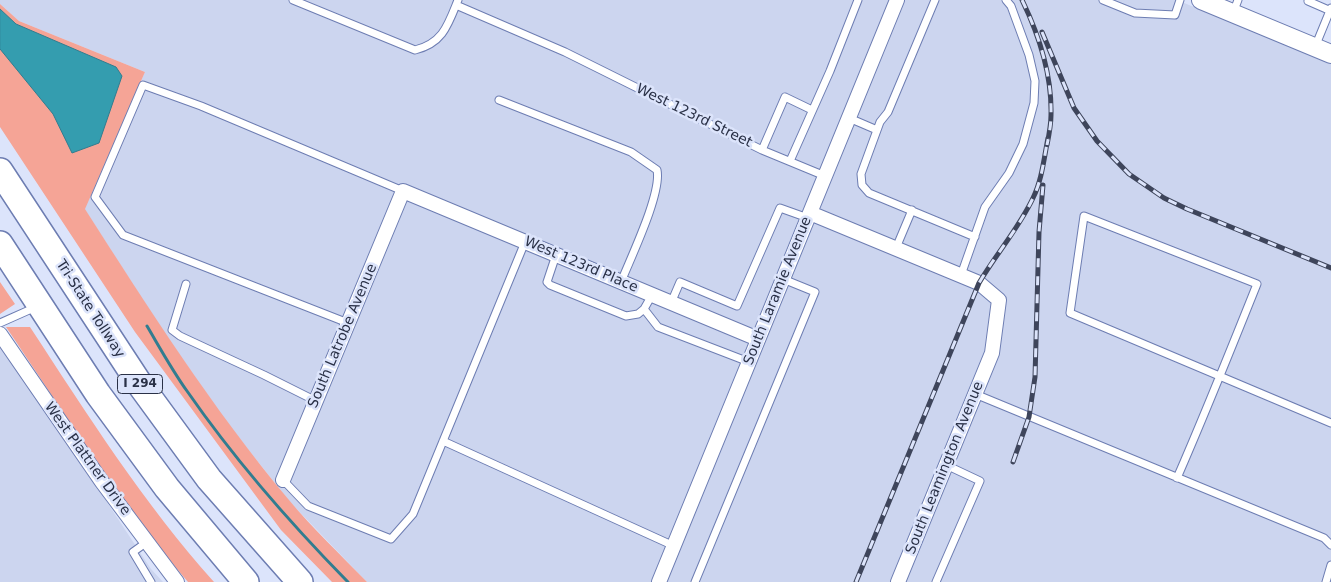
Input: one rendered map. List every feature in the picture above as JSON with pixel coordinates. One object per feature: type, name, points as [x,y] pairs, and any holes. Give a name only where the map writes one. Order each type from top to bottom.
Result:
[{"type":"highway","name":"Tri-State Tollway","points":[[0,170],[141,386],[209,479],[300,582]]},
{"type":"highway","name":"I 294","points":[[0,244],[98,394],[167,488],[246,582]]},
{"type":"street","name":"South Laramie Avenue","points":[[659,582],[897,0]]},
{"type":"street","points":[[1201,0],[1236,7],[1323,51]]},
{"type":"street","name":"West 123rd Place","points":[[403,191],[758,339]]},
{"type":"street","name":"South Latrobe Avenue","points":[[283,480],[403,191]]},
{"type":"street","points":[[809,215],[960,274]]},
{"type":"street","name":"South Leamington Avenue","points":[[898,582],[992,353],[999,300],[980,283],[960,274]]},
{"type":"street","name":"West Plattner Drive","points":[[0,334],[102,482],[177,582]]},
{"type":"lane","points":[[293,0],[415,50],[427,47],[440,37],[448,24],[457,2]]},
{"type":"lane","points":[[790,161],[858,0]]},
{"type":"lane","points":[[935,0],[888,112],[877,130],[861,174],[862,185],[869,193],[974,236]]},
{"type":"lane","points":[[960,274],[986,207],[1009,174],[1023,144],[1034,104],[1035,81],[1029,55],[1011,6],[1006,0]]},
{"type":"lane","points":[[1104,0],[1135,14],[1175,15],[1180,0]]},
{"type":"lane","points":[[1308,1],[1331,10],[1323,51]]},
{"type":"lane","name":"West 123rd Street","points":[[457,2],[565,52],[762,150],[825,176]]},
{"type":"lane","points":[[348,323],[123,235],[95,197],[143,85],[201,106],[403,191]]},
{"type":"lane","points":[[762,150],[785,97],[812,110]]},
{"type":"lane","points":[[499,100],[631,152],[657,170],[658,176],[654,198],[621,282]]},
{"type":"lane","points":[[849,118],[877,130]]},
{"type":"lane","points":[[671,303],[680,282],[737,306],[780,208],[809,215]]},
{"type":"lane","points":[[896,248],[912,210]]},
{"type":"lane","points":[[1177,478],[1221,376],[1257,284],[1084,216],[1070,313],[1221,376],[1331,423]]},
{"type":"lane","points":[[283,480],[308,506],[392,540],[413,514],[525,242]]},
{"type":"lane","points":[[556,255],[548,282],[550,285],[626,316],[638,314],[644,309],[652,295]]},
{"type":"lane","points":[[694,582],[815,292],[783,279]]},
{"type":"lane","points":[[186,284],[172,330],[180,336],[316,401]]},
{"type":"lane","points":[[0,322],[40,305]]},
{"type":"lane","points":[[644,309],[658,327],[749,362]]},
{"type":"lane","points":[[976,394],[1324,538],[1331,545]]},
{"type":"lane","points":[[443,441],[674,546]]},
{"type":"lane","points":[[936,582],[980,480],[946,466]]},
{"type":"lane","points":[[147,542],[133,552],[151,582]]},
{"type":"lane","points":[[1326,582],[1331,564]]},
{"type":"shaded area","points":[[0,0],[1177,0],[1331,64],[1331,582],[367,582],[290,502],[228,424],[161,328],[84,208],[145,72],[19,21],[0,4]]},
{"type":"shaded area","points":[[0,4],[19,21],[145,72],[85,209],[157,321],[234,430],[298,511],[367,582],[332,582],[281,530],[135,332],[0,127]]},
{"type":"shaded area","points":[[0,282],[15,304],[0,314]]},
{"type":"shaded area","points":[[6,327],[30,327],[140,490],[214,582],[188,582],[163,552],[116,490]]},
{"type":"shaded area","points":[[0,340],[151,569],[163,582],[0,582]]},
{"type":"water","points":[[0,9],[16,24],[116,67],[122,76],[99,143],[72,153],[53,114],[0,49]]},
{"type":"waterway","points":[[147,326],[166,359],[224,442],[305,537],[348,582]]},
{"type":"railway","points":[[1022,0],[1034,27],[1047,70],[1051,100],[1047,145]]},
{"type":"railway","points":[[1042,32],[1074,108],[1097,141],[1129,174],[1164,198],[1187,209],[1331,268]]},
{"type":"railway","points":[[856,582],[979,283],[1021,220],[1036,191],[1048,138]]},
{"type":"railway","points":[[1013,462],[1029,417],[1035,377],[1039,232],[1043,185]]}]
